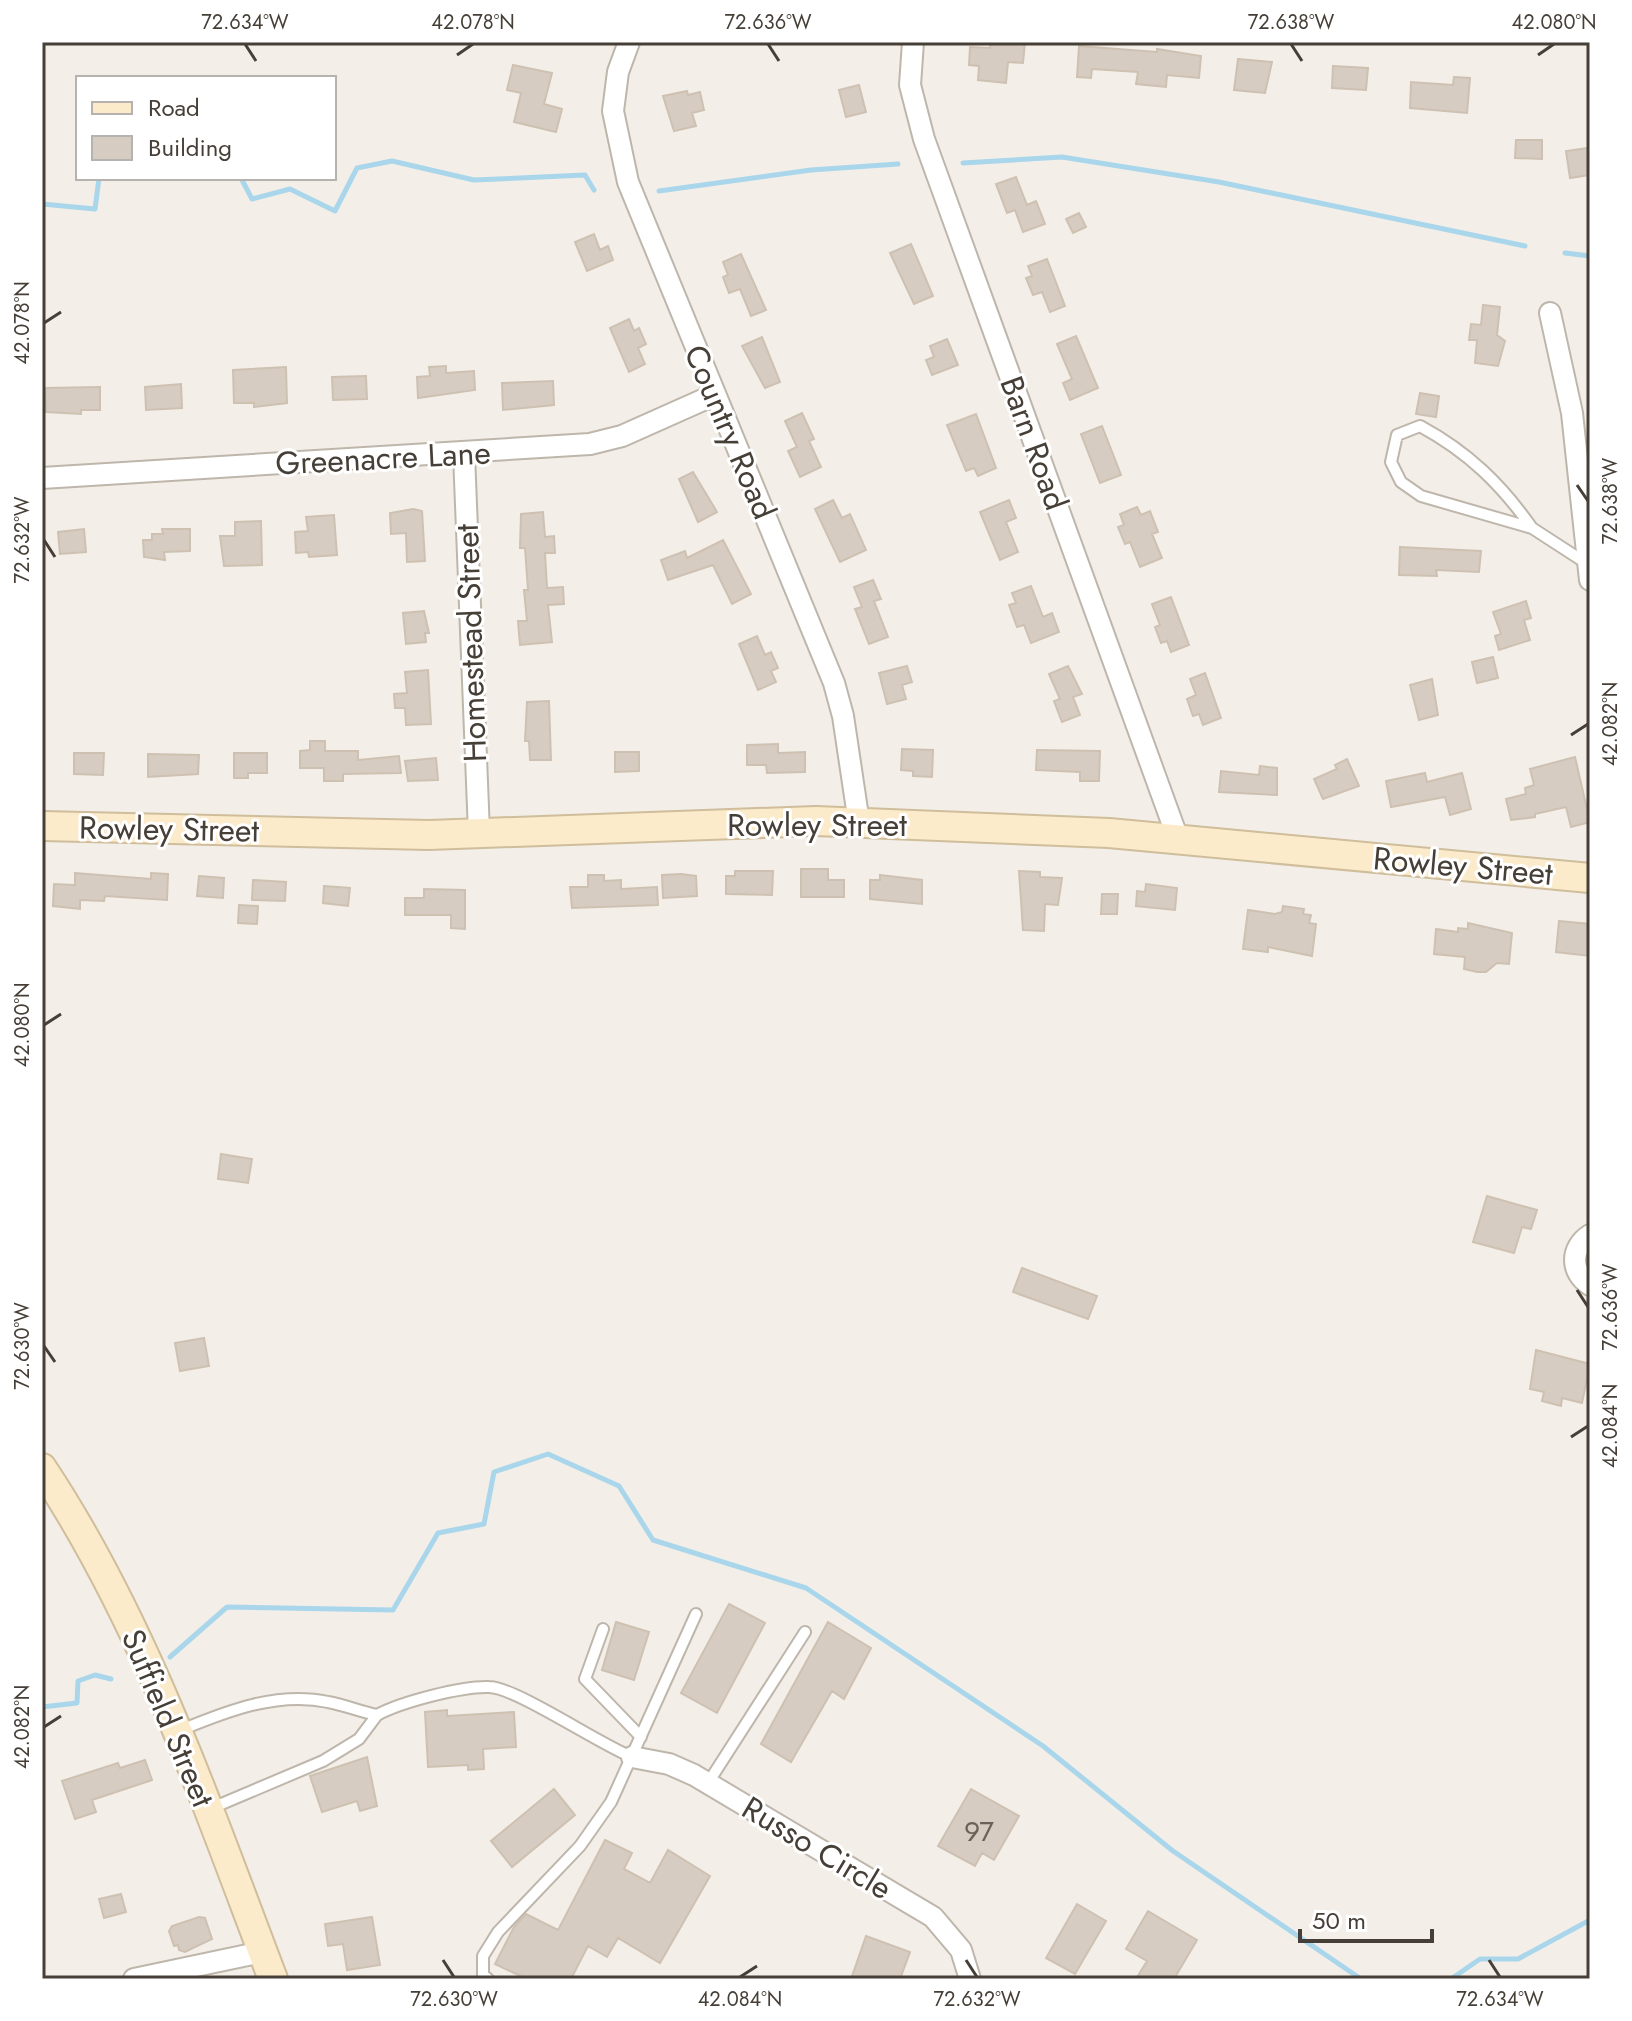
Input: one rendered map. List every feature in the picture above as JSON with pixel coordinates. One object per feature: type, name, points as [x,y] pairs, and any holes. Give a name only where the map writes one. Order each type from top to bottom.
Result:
[{"type":"street","name":"Country Road","points":[[629,42],[614,98],[620,157],[837,692],[859,823]]},
{"type":"street","name":"Barn Road","points":[[913,42],[910,85],[924,139],[1178,839]]},
{"type":"street","points":[[1550,313],[1572,413],[1589,572]]},
{"type":"street","name":"Greenacre Lane","points":[[42,478],[556,449],[607,441],[714,395]]},
{"type":"street","name":"Homestead Street","points":[[464,454],[479,833]]},
{"type":"street","name":"Rowley Street","points":[[42,826],[479,833],[816,821],[1109,833],[1590,878]]},
{"type":"street","points":[[1590,1235],[1581,1242],[1574,1258],[1579,1275],[1590,1285]]},
{"type":"street","name":"Suffield Street","points":[[42,1468],[102,1569],[175,1732],[273,1979]]},
{"type":"street","name":"Russo Circle","points":[[632,1757],[669,1764],[708,1783],[933,1917],[961,1950],[970,1979]]},
{"type":"street","points":[[134,1979],[262,1952]]},
{"type":"lane","points":[[1532,528],[1421,496],[1401,482],[1391,462],[1397,435],[1420,426],[1450,443],[1487,471],[1532,528],[1589,572]]},
{"type":"lane","points":[[488,1979],[483,1975],[483,1956],[498,1932],[580,1846],[611,1802],[696,1614]]},
{"type":"lane","points":[[603,1629],[585,1679],[641,1737]]},
{"type":"lane","points":[[708,1783],[805,1632]]},
{"type":"lane","points":[[207,1811],[323,1761],[359,1739],[377,1715],[399,1703],[491,1686],[632,1757]]},
{"type":"lane","points":[[175,1732],[229,1710],[282,1699],[326,1701],[377,1715]]},
{"type":"building","points":[[990,42],[1025,42],[1023,63],[1008,62],[1006,83],[978,80],[979,66],[969,65],[970,47],[990,48]]},
{"type":"building","points":[[1079,46],[1157,52],[1157,49],[1201,56],[1199,78],[1167,75],[1166,87],[1136,84],[1138,72],[1092,69],[1091,78],[1077,77]]},
{"type":"building","points":[[1238,59],[1272,62],[1265,93],[1234,90]]},
{"type":"building","points":[[513,65],[552,73],[544,104],[562,109],[556,132],[514,122],[521,93],[507,90]]},
{"type":"building","points":[[1333,66],[1368,68],[1366,90],[1332,88]]},
{"type":"building","points":[[1454,77],[1470,78],[1467,113],[1410,108],[1411,82],[1453,85]]},
{"type":"building","points":[[859,85],[866,112],[846,117],[839,90]]},
{"type":"building","points":[[687,91],[688,95],[700,92],[704,110],[692,113],[696,126],[674,131],[663,96]]},
{"type":"building","points":[[1516,140],[1542,140],[1542,159],[1515,158]]},
{"type":"building","points":[[1588,148],[1590,175],[1570,178],[1566,151]]},
{"type":"building","points":[[1016,177],[1027,205],[1036,201],[1045,224],[1023,232],[1015,210],[1007,213],[996,184]]},
{"type":"building","points":[[1079,213],[1086,227],[1073,233],[1066,219]]},
{"type":"building","points":[[594,234],[600,250],[608,246],[613,260],[587,271],[575,242]]},
{"type":"building","points":[[911,244],[933,296],[914,304],[890,253]]},
{"type":"building","points":[[741,254],[766,310],[751,316],[740,289],[729,293],[723,277],[728,275],[723,262]]},
{"type":"building","points":[[1047,259],[1065,306],[1050,312],[1042,292],[1033,295],[1026,278],[1032,276],[1028,266]]},
{"type":"building","points":[[1483,305],[1500,307],[1497,335],[1505,341],[1498,366],[1475,363],[1477,340],[1469,340],[1471,324],[1481,325]]},
{"type":"building","points":[[629,319],[634,331],[639,328],[646,344],[638,348],[645,364],[629,372],[610,328]]},
{"type":"building","points":[[1076,336],[1098,388],[1070,400],[1063,383],[1072,379],[1057,344]]},
{"type":"building","points":[[762,337],[780,382],[765,388],[742,346]]},
{"type":"building","points":[[947,339],[958,365],[932,375],[926,360],[934,357],[930,346]]},
{"type":"building","points":[[446,366],[446,373],[474,371],[475,390],[418,398],[417,377],[430,376],[429,367]]},
{"type":"building","points":[[286,367],[287,403],[254,407],[254,403],[234,403],[233,370]]},
{"type":"building","points":[[366,376],[367,399],[333,400],[332,377]]},
{"type":"building","points":[[553,381],[554,405],[503,410],[502,383]]},
{"type":"building","points":[[181,384],[182,408],[146,410],[145,387]]},
{"type":"building","points":[[100,387],[100,410],[81,410],[81,414],[46,412],[45,388]]},
{"type":"building","points":[[1420,393],[1439,396],[1436,417],[1416,414]]},
{"type":"building","points":[[802,413],[814,439],[809,441],[821,467],[800,477],[788,451],[797,447],[785,421]]},
{"type":"building","points":[[976,414],[996,468],[978,476],[974,468],[966,471],[947,425]]},
{"type":"building","points":[[1102,426],[1121,475],[1100,483],[1081,434]]},
{"type":"building","points":[[693,472],[717,512],[698,522],[679,479]]},
{"type":"building","points":[[833,500],[842,518],[850,514],[866,550],[840,562],[815,509]]},
{"type":"building","points":[[1009,500],[1016,518],[1006,522],[1018,552],[1000,560],[980,512]]},
{"type":"building","points":[[1137,507],[1141,515],[1150,511],[1158,532],[1152,534],[1162,558],[1140,567],[1130,542],[1125,544],[1118,527],[1124,525],[1120,514]]},
{"type":"building","points":[[413,509],[422,511],[425,561],[407,562],[406,533],[391,534],[390,513]]},
{"type":"building","points":[[543,512],[545,537],[554,536],[555,553],[545,553],[547,588],[563,587],[564,604],[548,605],[552,642],[520,645],[518,621],[527,621],[524,590],[528,590],[525,548],[520,548],[521,514]]},
{"type":"building","points":[[334,515],[337,555],[309,557],[308,552],[296,553],[295,532],[308,531],[306,517]]},
{"type":"building","points":[[261,521],[262,565],[224,566],[220,536],[235,536],[235,522]]},
{"type":"building","points":[[84,529],[86,552],[60,554],[58,532]]},
{"type":"building","points":[[162,529],[190,529],[190,551],[164,552],[165,560],[144,557],[143,540],[152,540],[152,534],[163,534]]},
{"type":"building","points":[[723,540],[751,594],[732,604],[713,565],[668,580],[661,560],[685,551],[687,558]]},
{"type":"building","points":[[1400,547],[1481,551],[1479,572],[1436,570],[1437,576],[1399,575]]},
{"type":"building","points":[[873,580],[881,599],[874,601],[888,637],[869,644],[855,609],[862,607],[854,587]]},
{"type":"building","points":[[1031,586],[1043,617],[1052,613],[1059,632],[1031,643],[1024,625],[1017,627],[1009,605],[1016,603],[1012,593]]},
{"type":"building","points":[[1171,597],[1189,645],[1171,652],[1167,641],[1161,643],[1155,627],[1160,625],[1152,604]]},
{"type":"building","points":[[1526,601],[1531,618],[1524,620],[1530,640],[1499,650],[1495,636],[1501,634],[1493,612]]},
{"type":"building","points":[[424,611],[429,633],[425,633],[426,642],[406,644],[403,613]]},
{"type":"building","points":[[757,636],[765,655],[771,652],[778,668],[771,671],[776,682],[758,690],[739,644]]},
{"type":"building","points":[[1493,657],[1498,678],[1477,683],[1472,662]]},
{"type":"building","points":[[907,666],[912,682],[902,685],[906,699],[887,704],[879,673]]},
{"type":"building","points":[[1068,666],[1082,694],[1073,697],[1080,715],[1062,722],[1054,701],[1060,699],[1049,674]]},
{"type":"building","points":[[428,670],[431,724],[406,725],[405,708],[395,708],[394,694],[407,693],[405,672]]},
{"type":"building","points":[[1205,673],[1221,718],[1203,725],[1199,714],[1193,716],[1187,699],[1196,695],[1190,679]]},
{"type":"building","points":[[1432,679],[1438,715],[1419,720],[1410,685]]},
{"type":"building","points":[[549,701],[551,760],[530,760],[529,741],[525,741],[527,702]]},
{"type":"building","points":[[310,741],[325,741],[325,751],[358,751],[358,760],[399,756],[401,773],[343,774],[343,781],[324,781],[324,768],[300,768],[300,751],[310,750]]},
{"type":"building","points":[[778,744],[778,753],[805,752],[805,772],[767,773],[766,765],[747,765],[747,745]]},
{"type":"building","points":[[902,749],[933,750],[932,777],[913,776],[913,771],[901,770]]},
{"type":"building","points":[[1037,750],[1100,751],[1099,781],[1080,781],[1080,772],[1036,770]]},
{"type":"building","points":[[615,752],[639,752],[639,771],[615,772]]},
{"type":"building","points":[[74,753],[104,753],[103,775],[74,774]]},
{"type":"building","points":[[234,753],[267,753],[267,773],[248,773],[248,778],[234,778]]},
{"type":"building","points":[[148,754],[199,755],[198,774],[148,777]]},
{"type":"building","points":[[1575,757],[1590,822],[1571,827],[1566,807],[1535,814],[1535,817],[1511,820],[1506,799],[1526,794],[1525,788],[1534,785],[1530,769]]},
{"type":"building","points":[[436,758],[438,780],[408,781],[405,761]]},
{"type":"building","points":[[1347,759],[1359,786],[1323,799],[1314,779],[1337,769],[1335,765]]},
{"type":"building","points":[[1260,766],[1277,768],[1277,795],[1219,792],[1221,771],[1259,775]]},
{"type":"building","points":[[1425,773],[1427,782],[1462,773],[1471,809],[1450,815],[1445,797],[1391,807],[1386,781]]},
{"type":"building","points":[[801,869],[828,869],[828,880],[844,880],[844,897],[801,897]]},
{"type":"building","points":[[735,871],[773,871],[772,895],[726,894],[726,876],[735,876]]},
{"type":"building","points":[[1019,871],[1040,872],[1040,877],[1062,878],[1058,905],[1045,904],[1044,931],[1023,930]]},
{"type":"building","points":[[75,873],[151,879],[151,873],[168,874],[167,900],[105,896],[104,901],[80,900],[80,909],[53,906],[54,884],[75,885]]},
{"type":"building","points":[[588,875],[604,875],[604,881],[621,880],[621,889],[657,887],[658,905],[572,908],[570,887],[588,887]]},
{"type":"building","points":[[662,875],[696,876],[697,896],[663,898]]},
{"type":"building","points":[[880,875],[922,880],[922,904],[870,899],[870,880],[880,880]]},
{"type":"building","points":[[199,876],[224,878],[223,898],[197,896]]},
{"type":"building","points":[[253,880],[286,882],[285,901],[252,900]]},
{"type":"building","points":[[1146,884],[1177,888],[1175,910],[1136,906],[1137,891],[1145,892]]},
{"type":"building","points":[[324,886],[350,888],[348,906],[323,903]]},
{"type":"building","points":[[424,889],[465,890],[465,929],[451,928],[451,915],[405,915],[405,898],[424,898]]},
{"type":"building","points":[[1102,894],[1118,894],[1117,914],[1101,914]]},
{"type":"building","points":[[239,905],[258,906],[257,924],[238,923]]},
{"type":"building","points":[[1283,906],[1304,909],[1303,914],[1311,915],[1309,923],[1316,924],[1312,956],[1268,947],[1268,952],[1243,949],[1248,910],[1275,914],[1282,912]]},
{"type":"building","points":[[1559,921],[1590,924],[1590,956],[1556,952]]},
{"type":"building","points":[[1468,923],[1512,933],[1509,964],[1497,963],[1486,972],[1477,972],[1464,969],[1465,957],[1434,954],[1436,929],[1458,932],[1458,928],[1468,929]]},
{"type":"building","points":[[221,1154],[252,1159],[248,1183],[218,1179]]},
{"type":"building","points":[[1487,1196],[1537,1210],[1531,1229],[1522,1227],[1514,1253],[1473,1242]]},
{"type":"building","points":[[1022,1268],[1097,1296],[1088,1319],[1013,1292]]},
{"type":"building","points":[[204,1338],[209,1366],[180,1371],[175,1343]]},
{"type":"building","points":[[1536,1350],[1590,1364],[1582,1403],[1562,1398],[1561,1406],[1542,1401],[1544,1392],[1530,1389]]},
{"type":"building","points":[[729,1604],[765,1623],[717,1713],[681,1693]]},
{"type":"building","points":[[616,1622],[649,1632],[634,1680],[602,1670]]},
{"type":"building","points":[[828,1622],[871,1648],[844,1699],[832,1691],[791,1762],[761,1744]]},
{"type":"building","points":[[447,1710],[447,1716],[514,1712],[516,1747],[483,1749],[484,1769],[468,1770],[468,1765],[428,1767],[425,1712]]},
{"type":"building","points":[[367,1757],[377,1806],[360,1811],[357,1801],[322,1812],[310,1776]]},
{"type":"building","points":[[145,1760],[152,1780],[92,1800],[96,1812],[75,1819],[62,1781],[118,1763],[120,1768]]},
{"type":"building","points":[[554,1789],[575,1815],[512,1867],[491,1841]]},
{"type":"building","points":[[971,1789],[1019,1816],[994,1860],[982,1853],[975,1866],[938,1846]]},
{"type":"building","points":[[605,1840],[632,1853],[624,1869],[650,1883],[668,1850],[710,1876],[660,1963],[618,1938],[607,1957],[588,1946],[571,1979],[527,1979],[495,1964],[514,1927],[526,1914],[558,1930]]},
{"type":"building","points":[[121,1894],[126,1912],[104,1918],[99,1899]]},
{"type":"building","points":[[1077,1904],[1106,1921],[1075,1974],[1046,1958]]},
{"type":"building","points":[[1148,1911],[1197,1940],[1174,1979],[1136,1979],[1147,1961],[1126,1949]]},
{"type":"building","points":[[372,1917],[380,1965],[347,1970],[343,1944],[328,1946],[325,1924]]},
{"type":"building","points":[[205,1918],[212,1939],[185,1952],[179,1950],[178,1945],[174,1946],[169,1931],[172,1926]]},
{"type":"building","points":[[866,1936],[910,1952],[900,1979],[851,1979]]},
{"type":"waterway","points":[[963,163],[1062,157],[1219,182],[1525,246]]},
{"type":"waterway","points":[[242,180],[252,199],[290,189],[335,211],[357,168],[392,161],[474,180],[585,175],[594,190]]},
{"type":"waterway","points":[[659,191],[811,170],[898,164]]},
{"type":"waterway","points":[[42,204],[95,209],[99,180]]},
{"type":"waterway","points":[[1565,253],[1590,256]]},
{"type":"waterway","points":[[170,1657],[227,1607],[393,1610],[438,1533],[484,1524],[494,1472],[548,1454],[619,1486],[653,1540],[806,1588],[1043,1746],[1173,1851],[1361,1979]]},
{"type":"waterway","points":[[42,1707],[77,1703],[78,1681],[95,1675],[111,1679]]},
{"type":"waterway","points":[[1451,1979],[1480,1959],[1518,1959],[1590,1920]]}]
